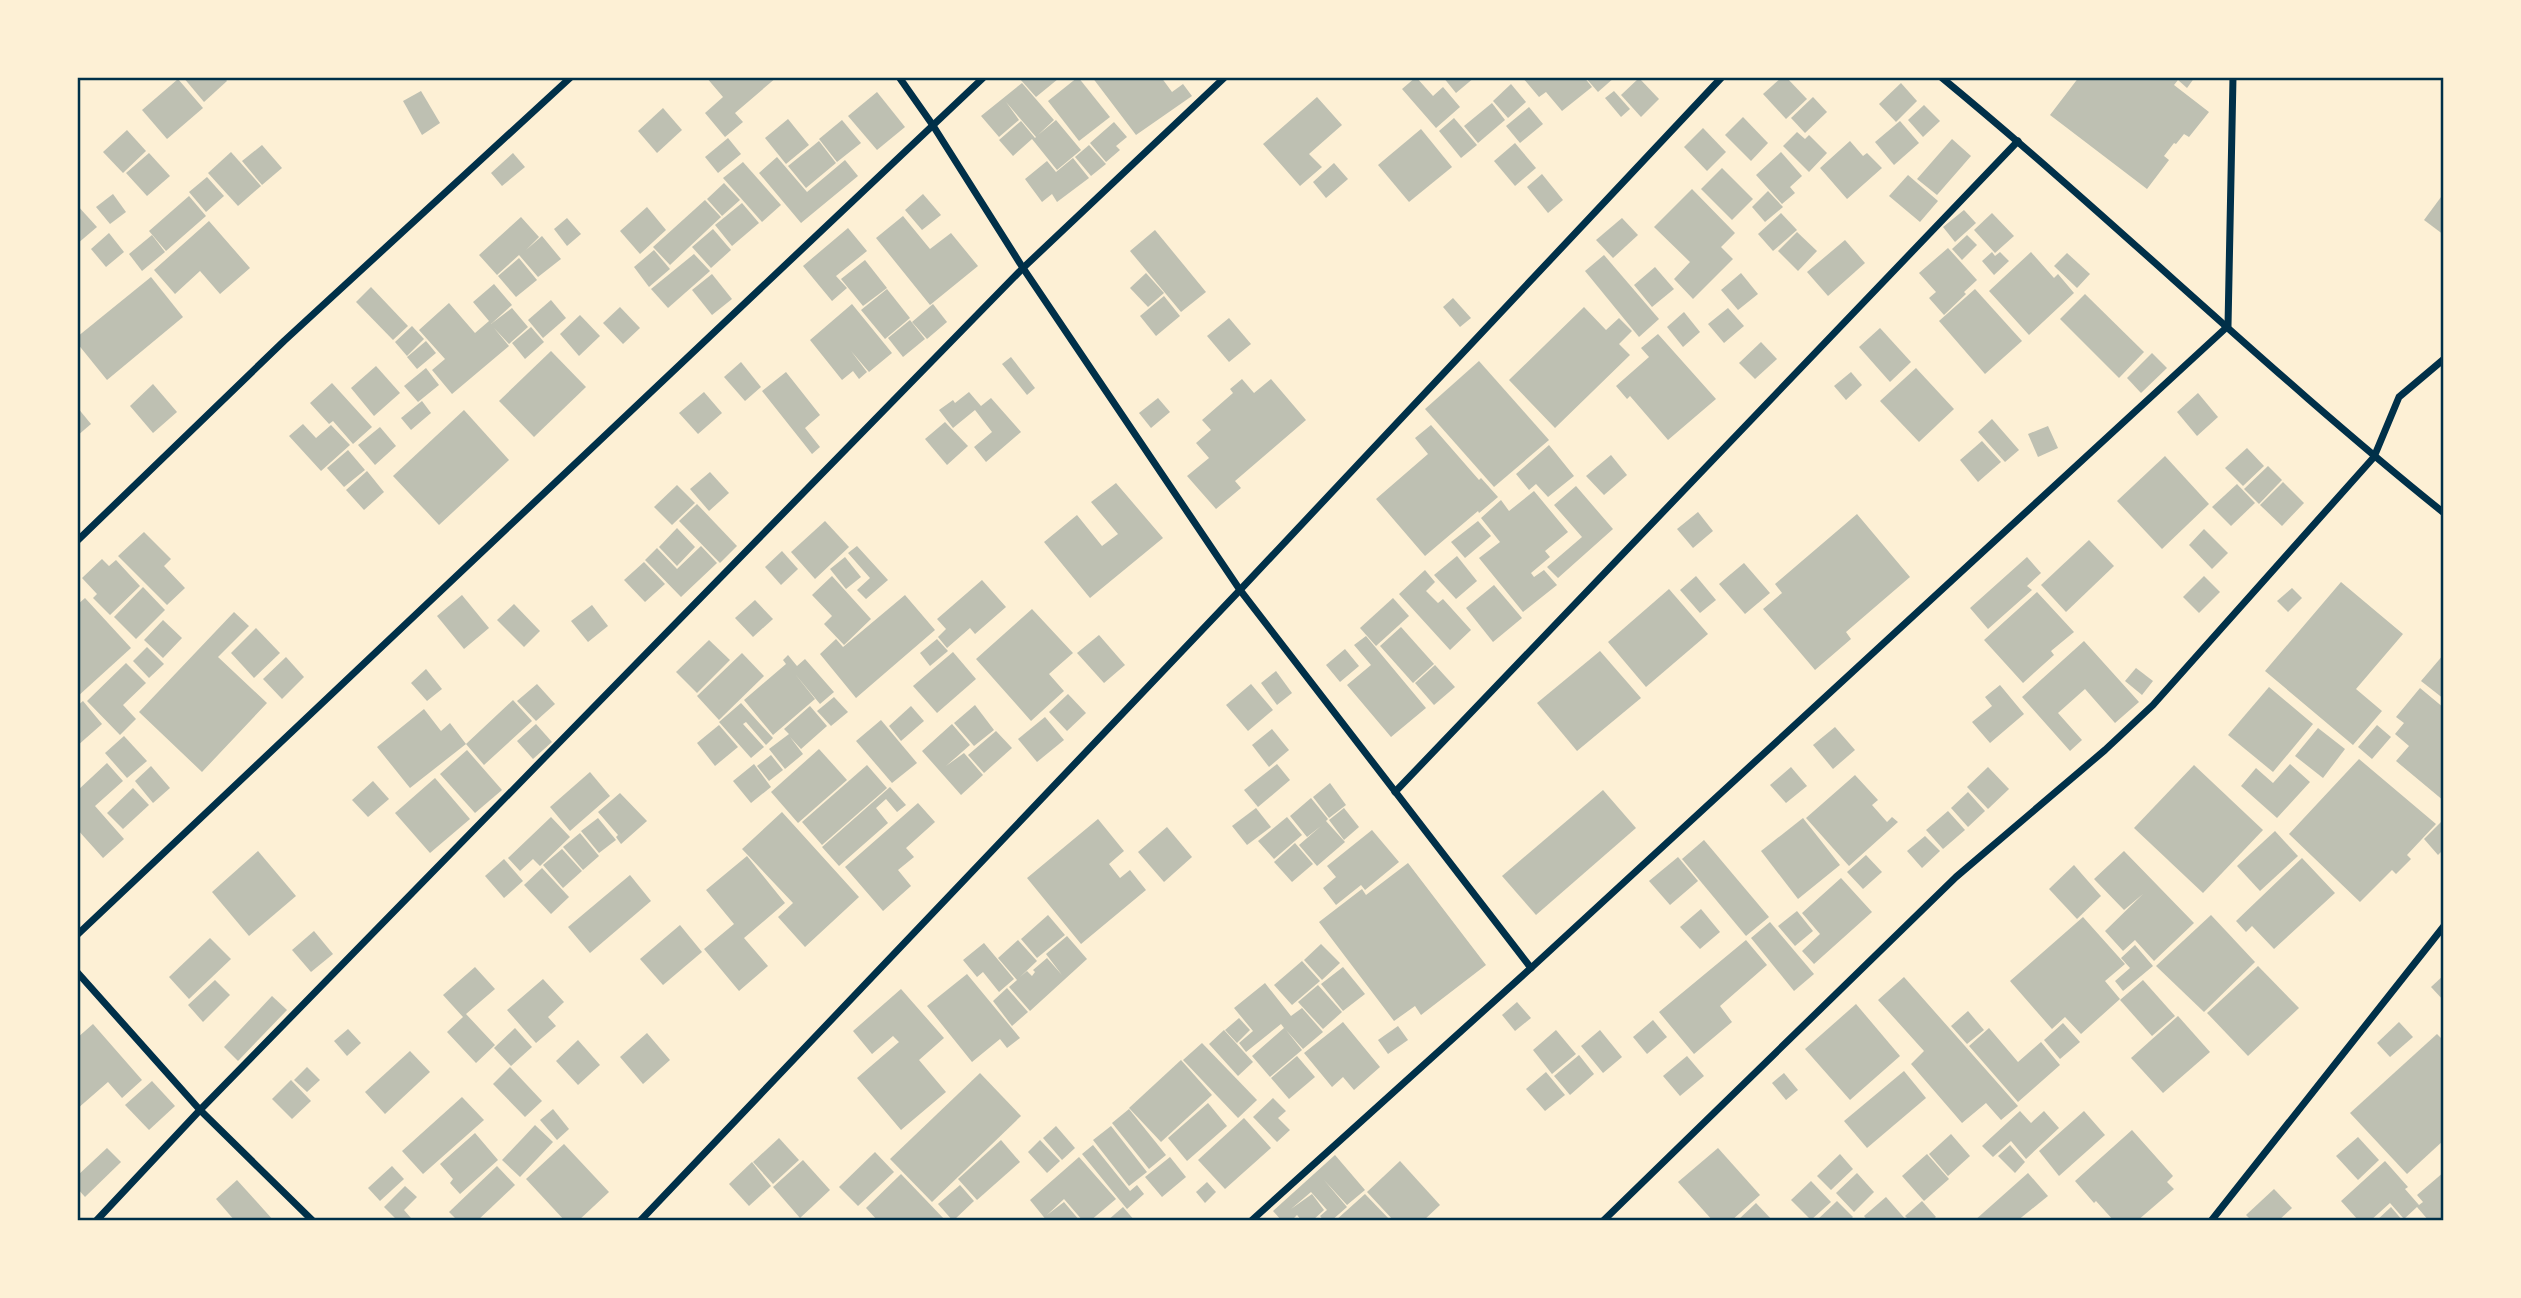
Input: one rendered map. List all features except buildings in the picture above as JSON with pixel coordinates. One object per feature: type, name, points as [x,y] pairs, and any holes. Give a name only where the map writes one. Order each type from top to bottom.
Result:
[{"type":"street","points":[[77,541],[284,341],[571,77]]},
{"type":"street","points":[[900,77],[1023,268],[1240,590],[1531,968]]},
{"type":"street","points":[[77,935],[984,77]]},
{"type":"street","points":[[96,1221],[200,1110],[1023,268],[1225,77]]},
{"type":"street","points":[[640,1221],[1240,590],[1722,77]]},
{"type":"street","points":[[1941,77],[2018,141],[2374,457],[2444,513]]},
{"type":"street","points":[[1251,1221],[1531,968],[2228,326],[2233,77]]},
{"type":"street","points":[[1395,792],[2018,141]]},
{"type":"street","points":[[1603,1221],[1956,877],[2105,750],[2153,705],[2374,457],[2399,397],[2444,359]]},
{"type":"street","points":[[2211,1221],[2444,926]]},
{"type":"street","points":[[77,972],[200,1110],[313,1221]]}]
